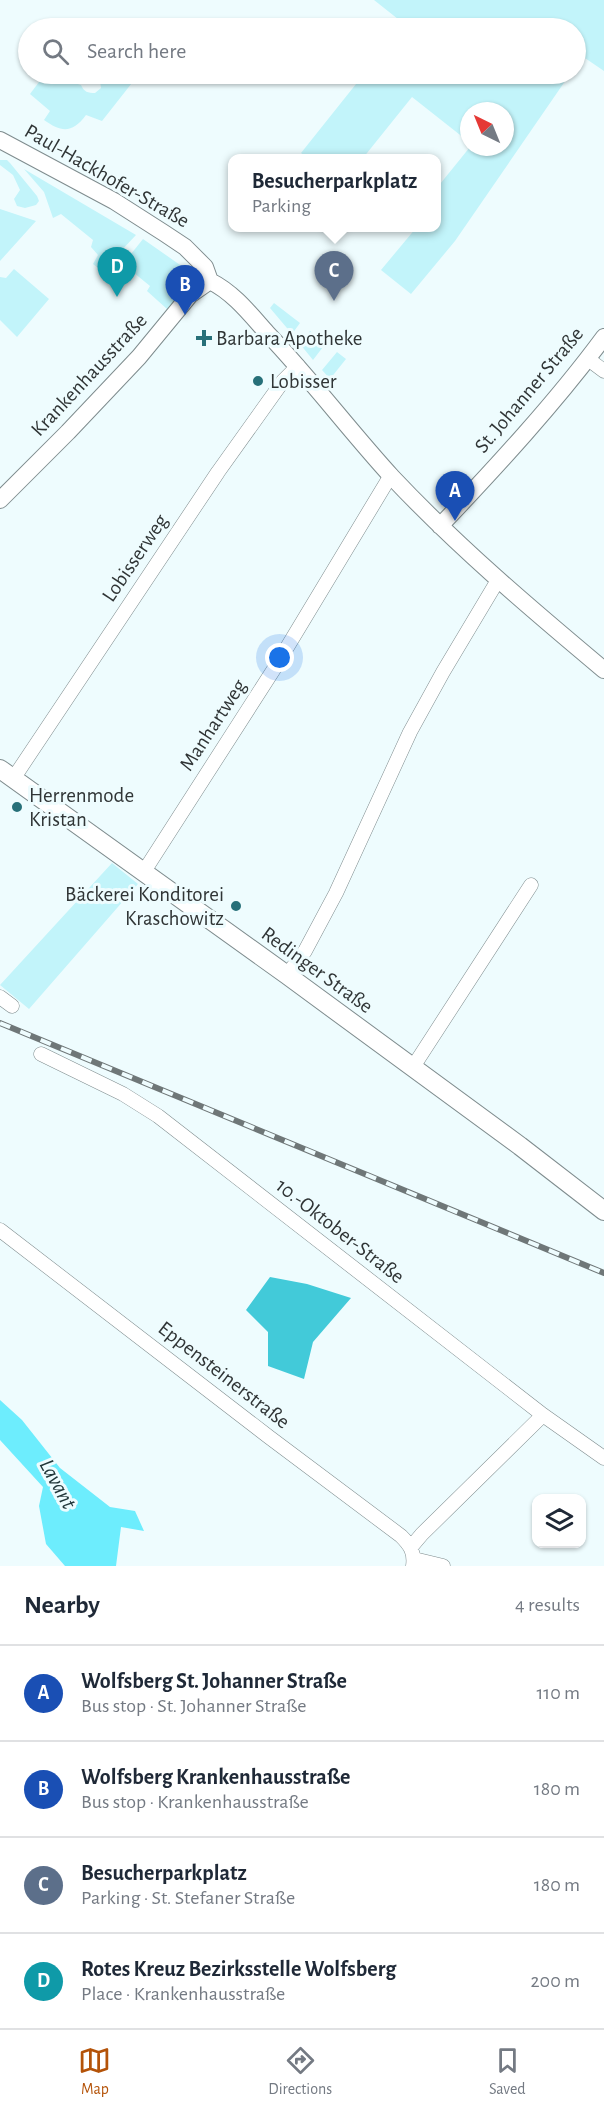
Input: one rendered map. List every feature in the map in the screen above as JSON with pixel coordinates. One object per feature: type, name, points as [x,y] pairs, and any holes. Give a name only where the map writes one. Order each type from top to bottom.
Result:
[{"type":"main road","name":"Redinger Straße","points":[[7,774],[413,1067],[604,1211]]},
{"type":"street","name":"Paul-Hackhofer-Straße","points":[[0,140],[114,201],[185,247],[205,267],[210,281]]},
{"type":"street","points":[[210,281],[225,289],[298,366],[391,475],[440,526],[498,580],[604,670]]},
{"type":"street","name":"Krankenhausstraße","points":[[0,500],[139,357],[190,295],[210,281]]},
{"type":"street","name":"St. Johanner Straße","points":[[440,526],[588,359],[604,337]]},
{"type":"street","points":[[588,359],[604,371]]},
{"type":"street","name":"Lobisserweg","points":[[7,774],[218,472],[283,381],[298,366]]},
{"type":"street","name":"Manhartweg","points":[[144,873],[280,660],[391,475]]},
{"type":"street","points":[[286,975],[305,951],[336,892],[410,732],[442,672],[498,580]]},
{"type":"street","points":[[413,1067],[531,885]]},
{"type":"street","points":[[0,997],[12,1006]]},
{"type":"street","name":"10.-Oktober-Straße","points":[[41,1054],[123,1094],[158,1116],[543,1415],[604,1458]]},
{"type":"street","name":"Eppensteinerstraße","points":[[0,1230],[401,1536],[413,1557]]},
{"type":"street","points":[[442,1566],[413,1557],[422,1534],[543,1415]]},
{"type":"shaded area","points":[[374,0],[604,0],[604,71],[586,59],[586,18],[397,18]]},
{"type":"shaded area","points":[[38,84],[78,84],[86,92],[95,93],[101,88],[100,84],[131,84],[102,121],[86,115],[76,125],[66,129],[56,127],[44,120],[50,111],[30,94]]},
{"type":"shaded area","points":[[356,84],[563,84],[514,155],[514,102],[460,102],[460,135],[412,97],[366,154],[302,154]]},
{"type":"shaded area","points":[[463,156],[514,156],[455,241],[411,294],[381,270],[413,232],[441,232],[441,183]]},
{"type":"shaded area","points":[[0,160],[7,160],[37,196],[39,201],[36,205],[25,208],[17,206],[14,199],[20,190],[13,175],[0,165]]},
{"type":"shaded area","points":[[24,169],[136,235],[102,271],[93,264],[98,255],[91,247],[93,240],[61,214],[53,218],[44,192]]},
{"type":"shaded area","points":[[0,209],[36,221],[0,261]]},
{"type":"shaded area","points":[[143,239],[183,267],[186,273],[187,279],[183,290],[167,309],[147,291],[150,286],[123,264]]},
{"type":"shaded area","points":[[14,269],[49,299],[17,337],[0,320],[0,277],[6,278]]},
{"type":"shaded area","points":[[274,303],[300,323],[292,334],[270,308]]},
{"type":"shaded area","points":[[310,331],[326,343],[313,360],[300,344]]},
{"type":"shaded area","points":[[337,352],[346,359],[330,379],[322,370]]},
{"type":"shaded area","points":[[112,863],[138,884],[29,1009],[0,985]]},
{"type":"shaded area","points":[[270,1277],[307,1284],[351,1298],[313,1342],[304,1379],[268,1366],[268,1332],[246,1310]]},
{"type":"water","name":"Lavant","points":[[0,1400],[22,1420],[60,1468],[110,1507],[135,1511],[144,1531],[121,1527],[116,1566],[65,1566],[46,1544],[39,1506],[43,1487],[0,1440]]},
{"type":"railway","points":[[0,1023],[604,1273]]},
{"type":"place","name":"Rotes Kreuz Bezirksstelle Wolfsberg","points":[[117,297]]},
{"type":"place","name":"Besucherparkplatz","points":[[334,301]]},
{"type":"place","name":"Wolfsberg Krankenhausstraße","points":[[185,315]]},
{"type":"place","name":"Barbara Apotheke","points":[[204,338]]},
{"type":"place","name":"Lobisser","points":[[258,381]]},
{"type":"place","name":"Wolfsberg St. Johanner Straße","points":[[455,521]]},
{"type":"place","name":"Herrenmode Kristan","points":[[17,807]]},
{"type":"place","name":"Bäckerei Konditorei Kraschowitz","points":[[236,906]]}]
